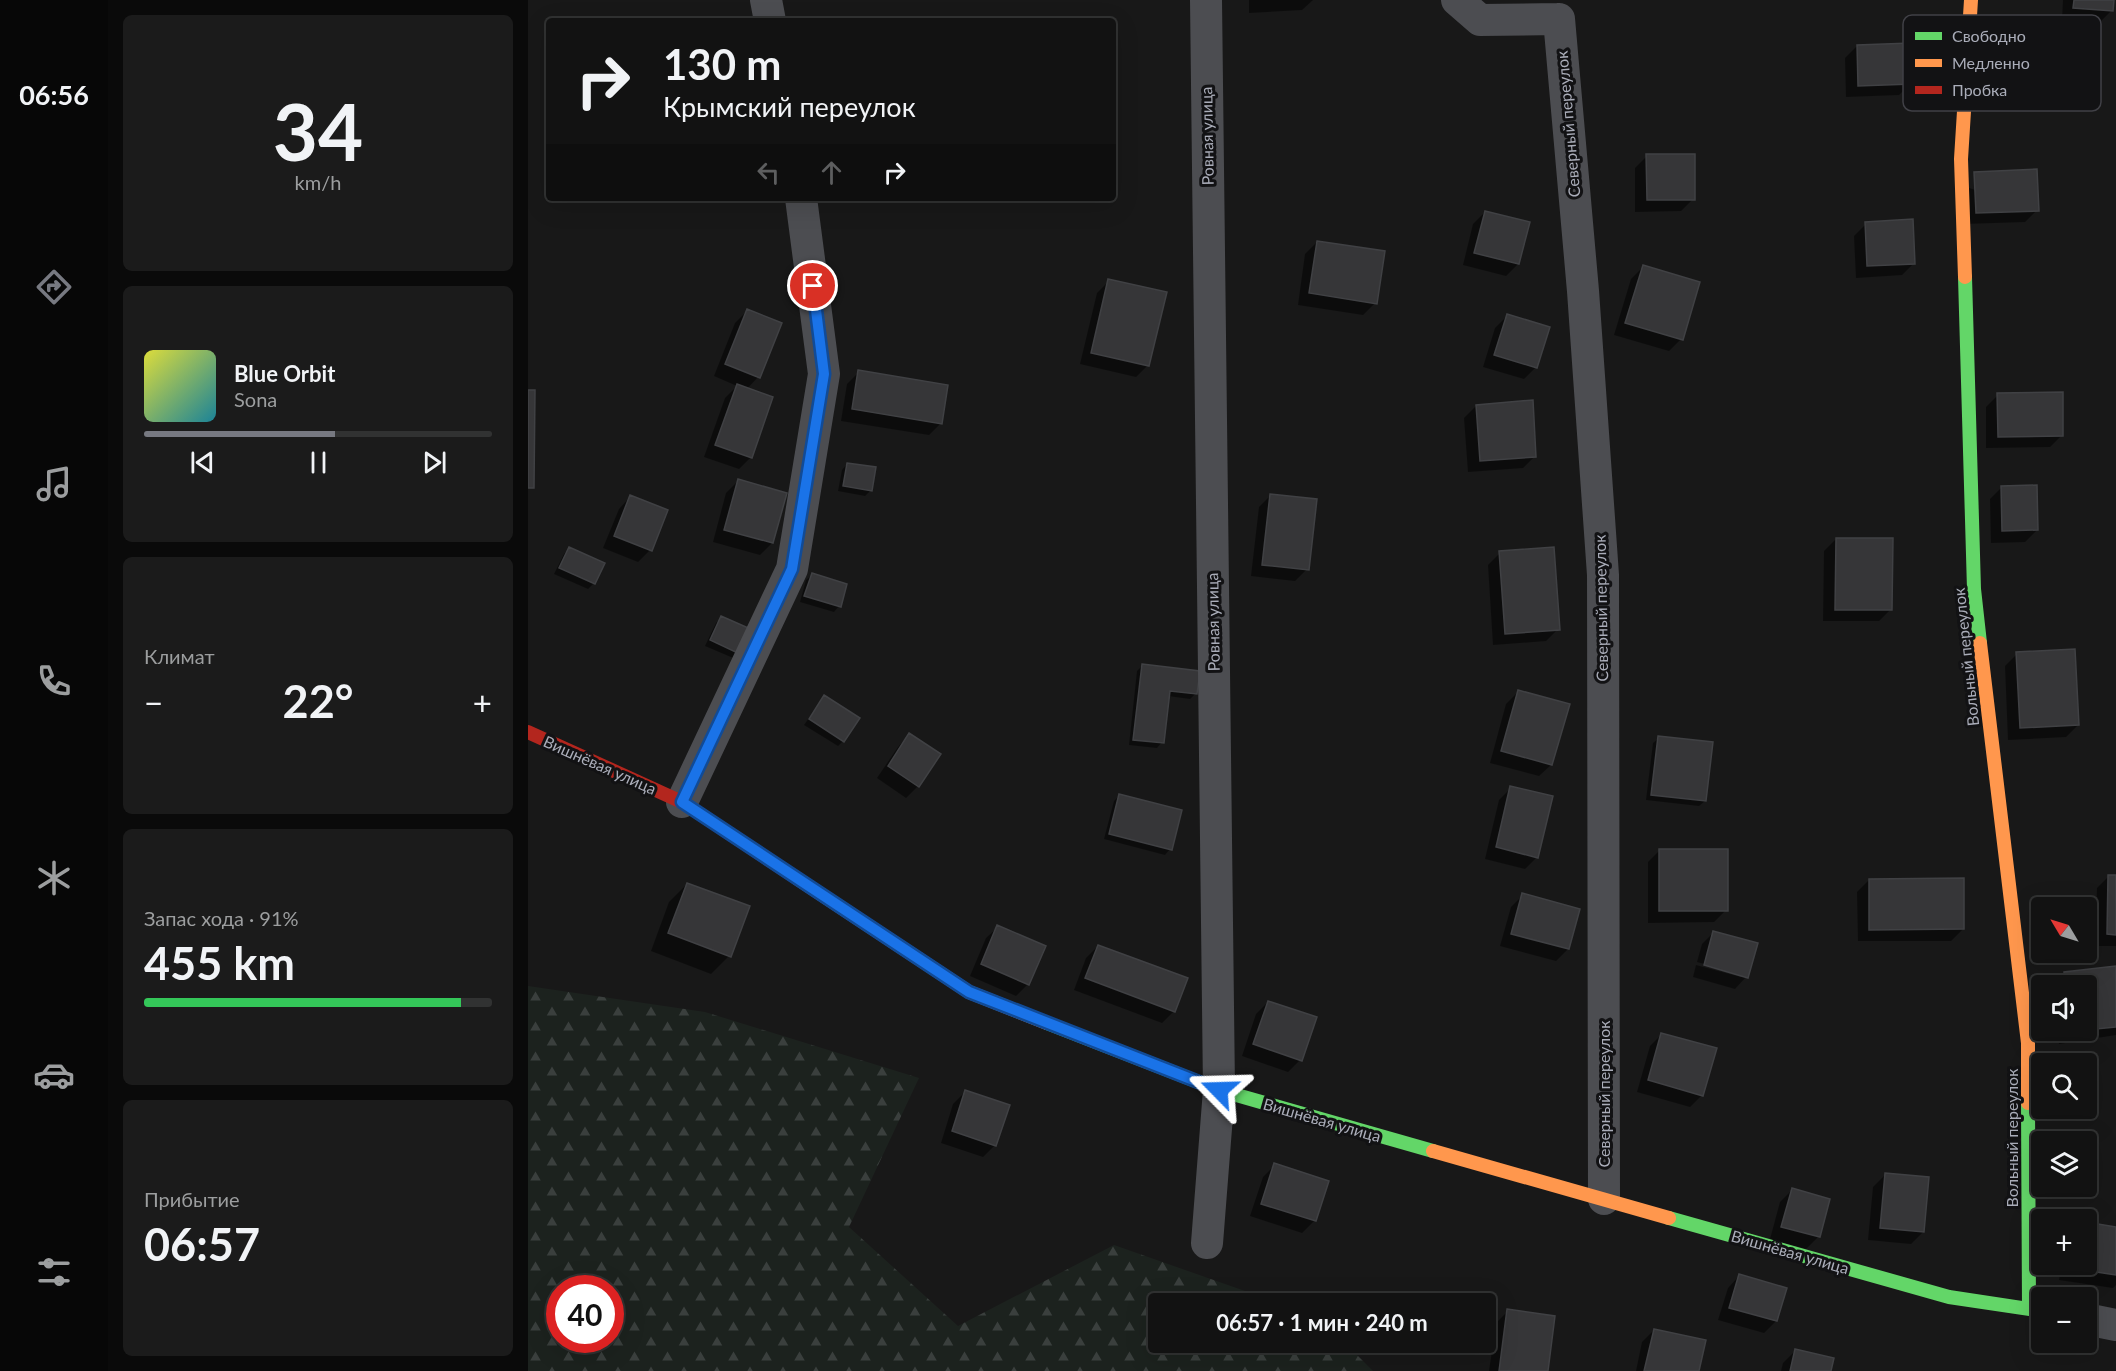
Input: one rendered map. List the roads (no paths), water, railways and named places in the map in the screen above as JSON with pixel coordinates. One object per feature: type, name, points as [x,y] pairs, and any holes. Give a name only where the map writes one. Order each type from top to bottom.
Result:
[{"type":"street","points":[[766,0],[769,18]]},
{"type":"street","name":"Ровная улица","points":[[1206,0],[1219,1090],[1207,1243]]},
{"type":"street","points":[[1457,0],[1480,20],[1568,10]]},
{"type":"street","name":"Вольный переулок","points":[[1970,15],[1971,0]]},
{"type":"street","name":"Северный переулок","points":[[1568,10],[1583,291],[1602,575],[1604,1199]]},
{"type":"street","name":"Вольный переулок","points":[[1964,111],[1961,159],[1974,589],[2028,1043],[2034,1287]]},
{"type":"street","points":[[682,802],[792,569],[824,374],[801,201]]},
{"type":"street","name":"Вишнёвая улица","points":[[528,732],[682,802],[969,992],[1219,1090],[1948,1297],[2031,1309]]},
{"type":"street","points":[[2097,1321],[2116,1325]]}]
